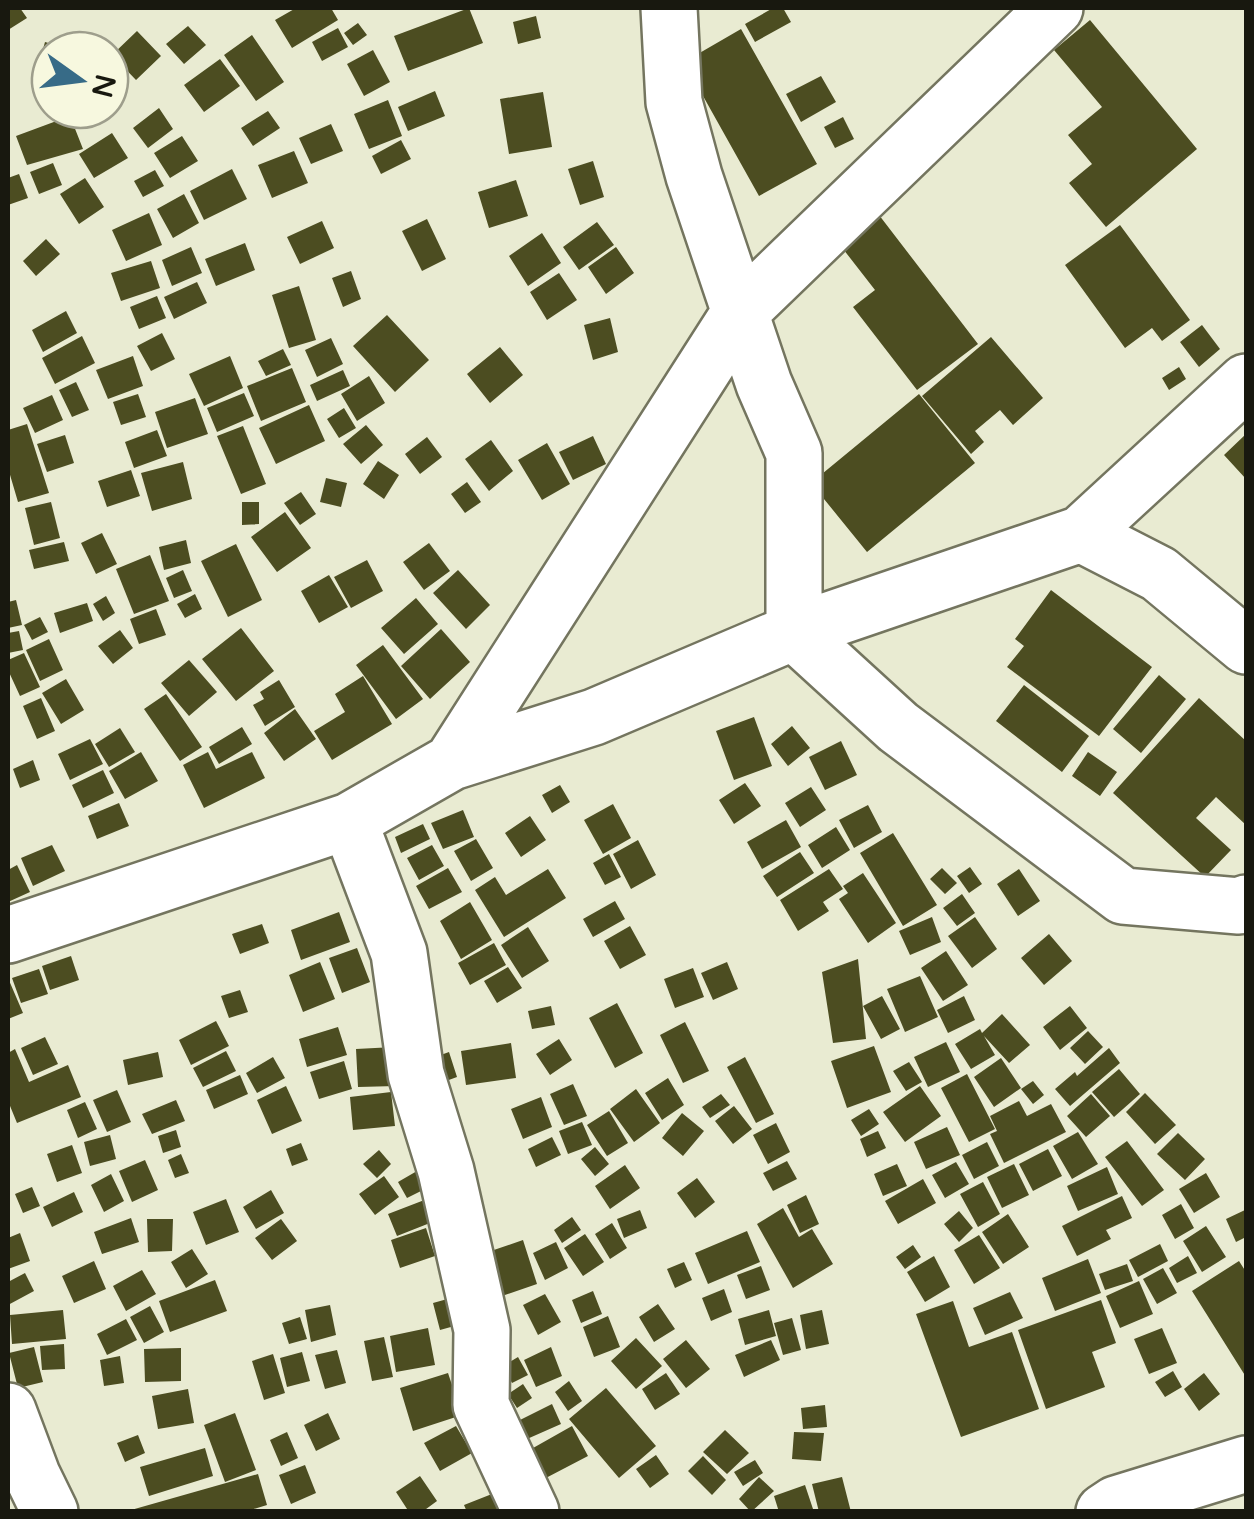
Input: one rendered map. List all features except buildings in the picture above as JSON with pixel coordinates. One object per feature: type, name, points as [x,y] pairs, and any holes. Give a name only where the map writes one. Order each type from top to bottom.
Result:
[{"type":"street","points":[[670,8],[674,102],[694,176],[764,384],[794,453],[794,632],[898,727],[1123,896],[1239,906],[1246,902]]},
{"type":"street","points":[[452,762],[740,312],[1055,8]]},
{"type":"street","points":[[8,935],[349,821],[452,762],[594,716],[794,632],[1081,534],[1246,382]]},
{"type":"street","points":[[1081,534],[1159,574],[1246,646]]},
{"type":"street","points":[[349,821],[399,953],[416,1074],[446,1171],[482,1330],[481,1405],[531,1512]]},
{"type":"street","points":[[8,1411],[50,1512]]},
{"type":"street","points":[[1104,1512],[1116,1504],[1246,1464]]}]
